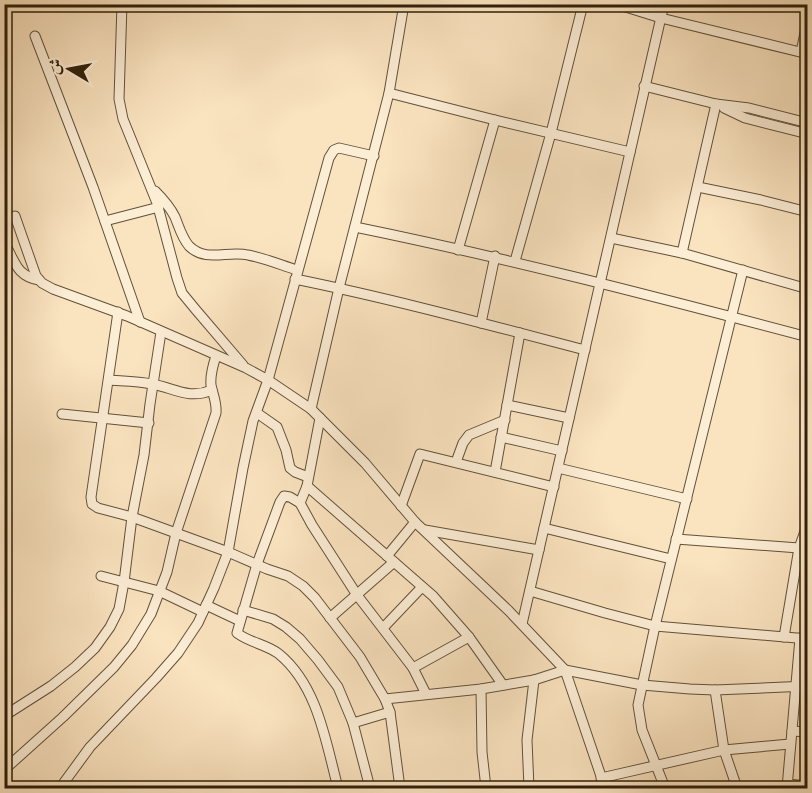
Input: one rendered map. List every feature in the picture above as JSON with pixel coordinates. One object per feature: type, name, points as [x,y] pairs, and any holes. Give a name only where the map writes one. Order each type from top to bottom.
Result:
[{"type":"street","points":[[122,4],[119,99],[123,119],[159,207],[182,293],[246,368]]},
{"type":"street","points":[[311,409],[339,288],[389,93],[404,4]]},
{"type":"street","points":[[515,261],[551,133],[583,4]]},
{"type":"street","points":[[616,4],[661,18],[804,53],[807,20]]},
{"type":"street","points":[[522,624],[664,4]]},
{"type":"street","points":[[35,36],[105,221],[140,322]]},
{"type":"street","points":[[644,86],[807,123]]},
{"type":"street","points":[[389,93],[630,152]]},
{"type":"street","points":[[716,104],[745,118],[807,135]]},
{"type":"street","points":[[682,253],[716,104]]},
{"type":"street","points":[[458,250],[495,120]]},
{"type":"street","points":[[60,789],[90,747],[178,653],[198,623],[228,552],[243,468],[256,413],[268,380],[329,158],[336,148],[374,156]]},
{"type":"street","points":[[152,187],[164,200],[188,245],[195,251],[217,256],[246,254],[296,275],[339,288],[585,350]]},
{"type":"street","points":[[698,187],[807,212]]},
{"type":"street","points":[[105,221],[159,207]]},
{"type":"street","points":[[15,216],[34,272],[39,280]]},
{"type":"street","points":[[355,227],[495,256],[807,337]]},
{"type":"street","points":[[611,238],[682,253],[807,289]]},
{"type":"street","points":[[4,242],[22,273],[28,278],[39,280],[53,289],[118,312],[246,368],[311,409],[365,463],[415,522],[522,624],[565,670],[603,784]]},
{"type":"street","points":[[481,323],[495,256]]},
{"type":"street","points":[[666,789],[642,730],[638,705],[671,559],[743,270]]},
{"type":"street","points":[[118,312],[92,504],[98,508],[176,532],[297,581],[315,598],[360,657],[386,699],[390,712],[400,789]]},
{"type":"street","points":[[4,716],[51,686],[75,667],[95,648],[119,609],[161,332]]},
{"type":"street","points":[[495,472],[520,333]]},
{"type":"street","points":[[4,770],[114,667],[132,645],[151,614],[167,572],[176,532],[216,413],[217,405],[212,390],[211,373],[216,356]]},
{"type":"street","points":[[109,380],[152,384],[192,394],[212,390]]},
{"type":"street","points":[[507,405],[569,418]]},
{"type":"street","points":[[256,413],[278,428],[290,468],[433,596],[469,638],[503,685]]},
{"type":"street","points":[[62,414],[149,423]]},
{"type":"street","points":[[300,503],[320,418]]},
{"type":"street","points":[[456,462],[463,443],[469,435],[505,420]]},
{"type":"street","points":[[501,437],[562,451]]},
{"type":"street","points":[[401,506],[420,454],[554,487]]},
{"type":"street","points":[[558,468],[687,499]]},
{"type":"street","points":[[338,789],[321,723],[308,690],[296,672],[280,655],[268,646],[238,635],[237,630],[257,564],[283,498],[290,496],[300,503],[357,595],[413,669],[426,694]]},
{"type":"street","points":[[330,618],[357,595],[391,559],[415,522]]},
{"type":"street","points":[[784,637],[799,548],[807,523]]},
{"type":"street","points":[[544,528],[671,559]]},
{"type":"street","points":[[425,530],[539,550]]},
{"type":"street","points":[[676,539],[799,548]]},
{"type":"street","points":[[100,576],[159,591],[240,621]]},
{"type":"street","points":[[383,628],[422,587]]},
{"type":"street","points":[[530,591],[655,626],[804,639],[795,686],[787,786],[807,786]]},
{"type":"street","points":[[243,610],[273,619],[286,627],[300,639],[338,687],[352,723],[370,789]]},
{"type":"street","points":[[413,669],[469,638]]},
{"type":"street","points":[[386,699],[481,689],[534,680],[565,670],[642,685],[715,690],[807,686]]},
{"type":"street","points":[[529,789],[527,740],[534,680]]},
{"type":"street","points":[[481,689],[482,752],[486,789]]},
{"type":"street","points":[[715,690],[724,750],[737,789]]},
{"type":"street","points":[[352,723],[390,712]]},
{"type":"street","points":[[792,731],[807,732]]},
{"type":"street","points":[[593,789],[657,766],[724,750],[790,744]]}]
